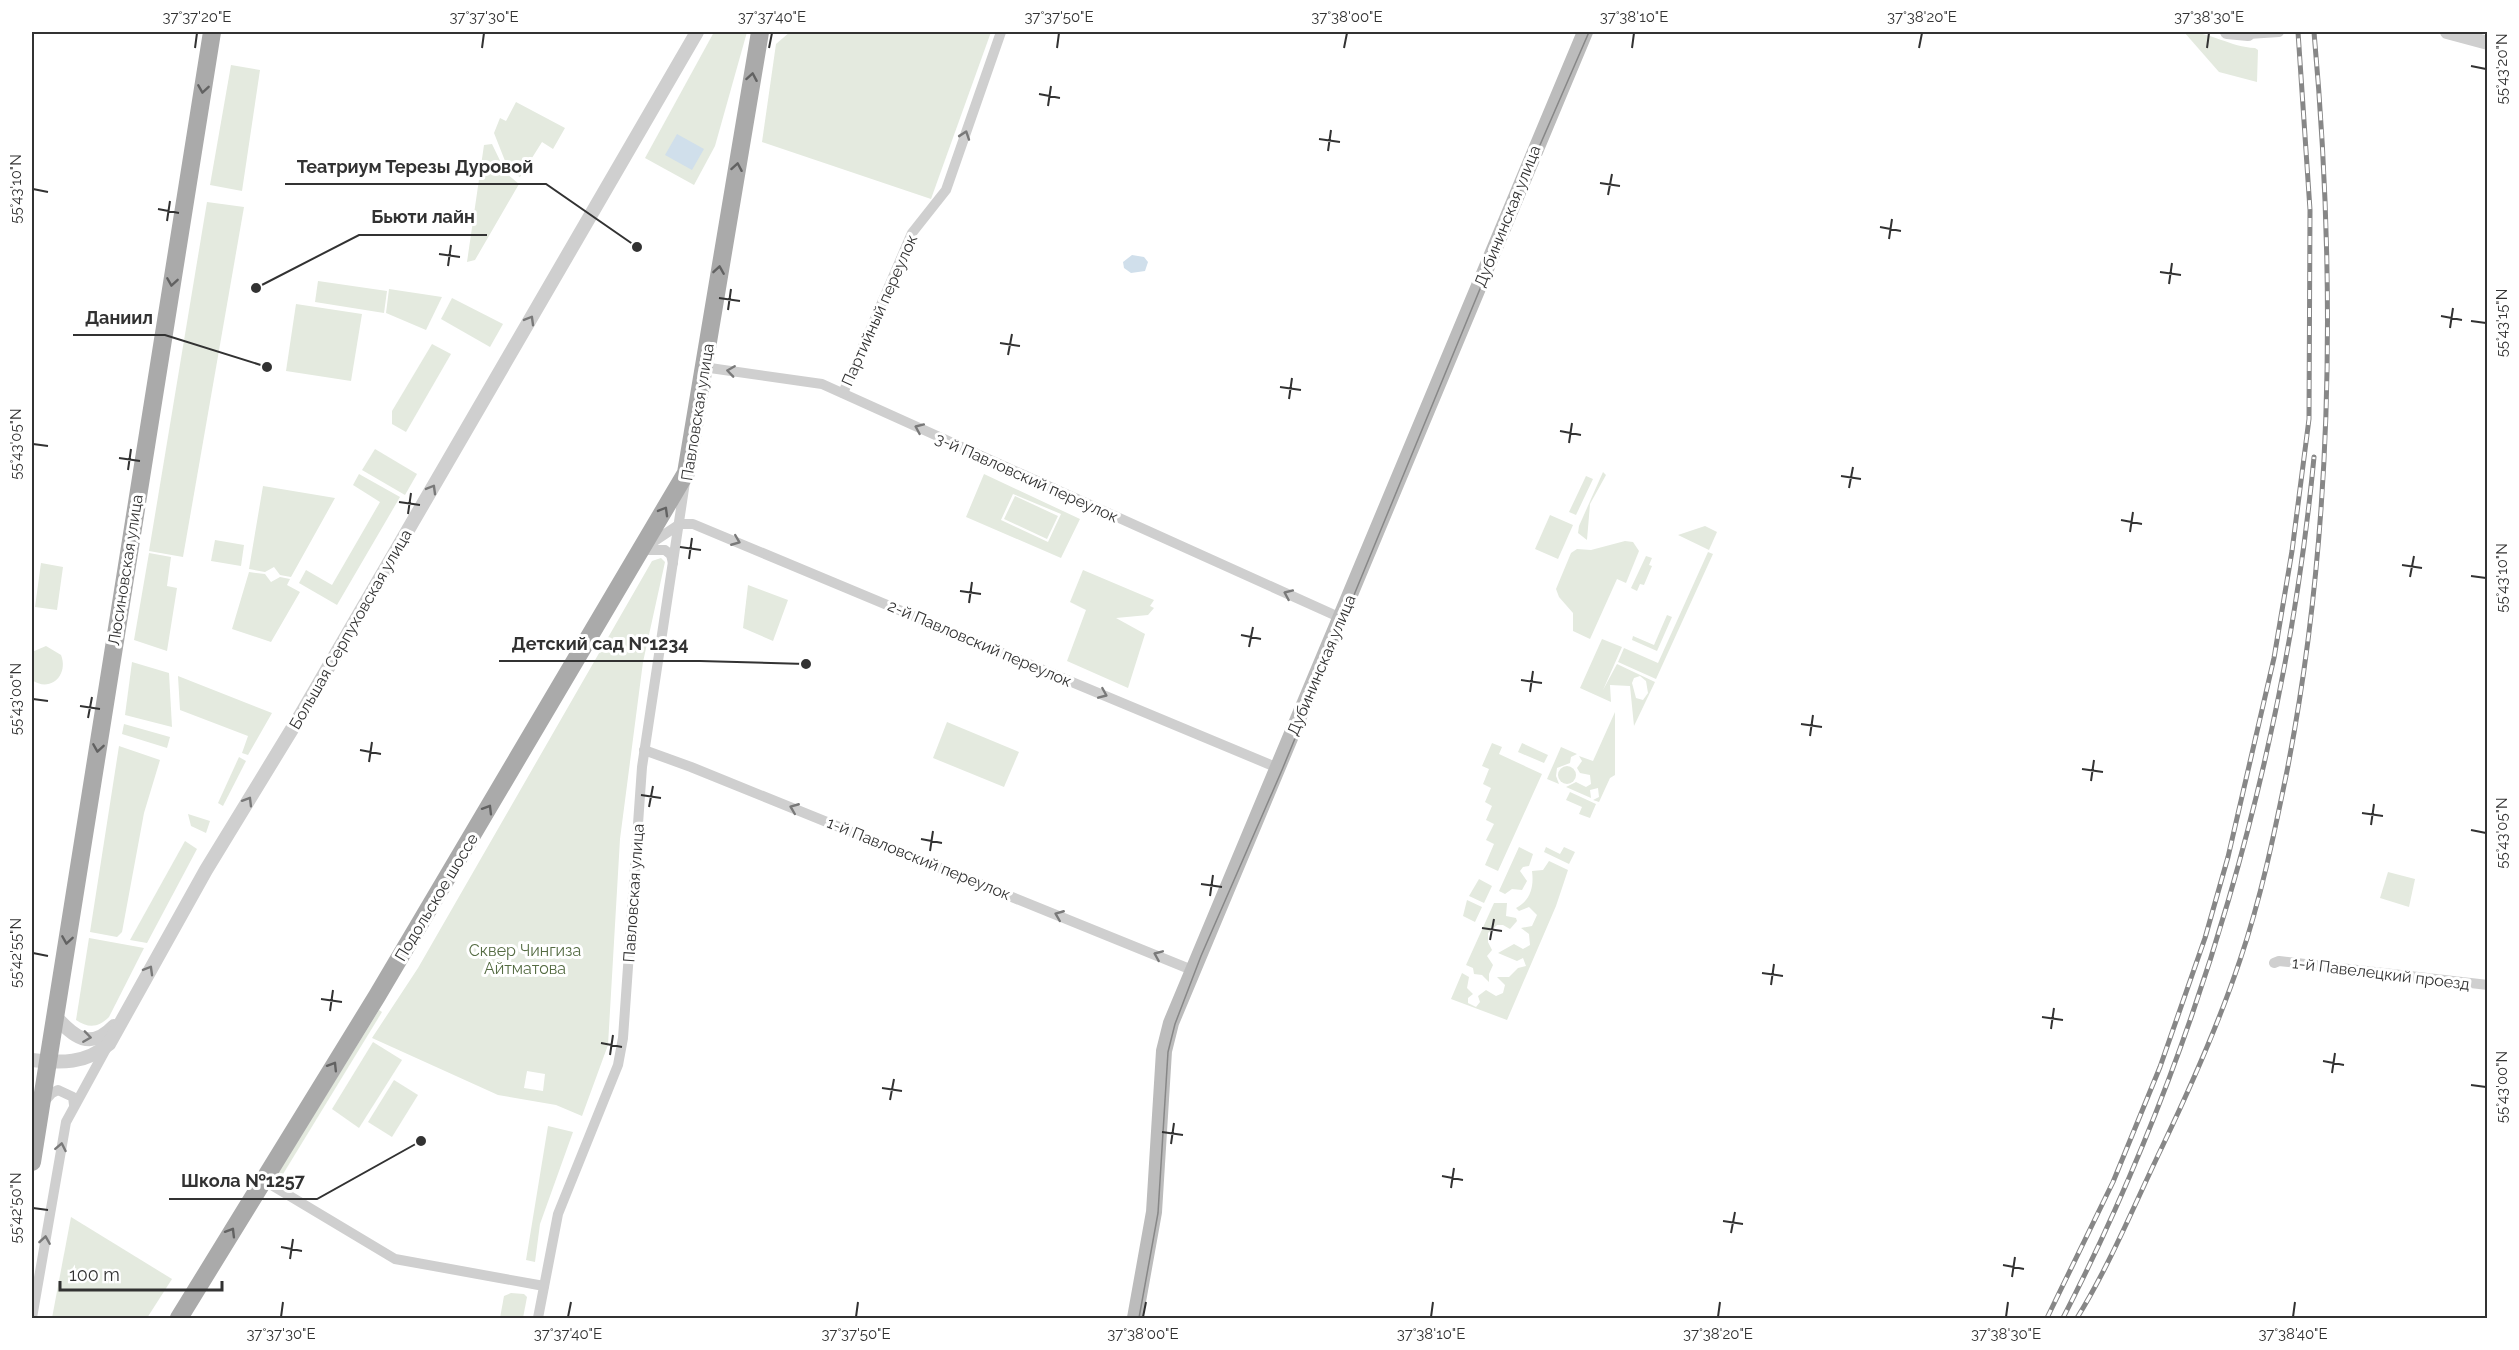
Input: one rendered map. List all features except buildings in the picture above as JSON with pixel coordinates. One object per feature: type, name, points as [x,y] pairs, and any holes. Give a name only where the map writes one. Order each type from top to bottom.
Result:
[{"type":"main road","name":"Люсиновская улица","points":[[32,1162],[40,1108],[39,1061],[55,1016],[212,32]]},
{"type":"main road","name":"Павловская улица","points":[[686,473],[760,32]]},
{"type":"main road","name":"Дубининская улица","points":[[1135,1318],[1154,1212],[1164,1051],[1171,1023],[1585,32]]},
{"type":"main road","name":"Подольское шоссе","points":[[179,1318],[377,996],[686,473]]},
{"type":"street","name":"Большая Серпуховская улица","points":[[109,1044],[120,1020],[697,32]]},
{"type":"street","name":"Партийный переулок","points":[[843,393],[912,233],[946,190],[1001,32]]},
{"type":"street","points":[[2227,32],[2248,34],[2279,32]]},
{"type":"street","points":[[2447,32],[2468,34],[2487,43]]},
{"type":"street","name":"3-й Павловский переулок","points":[[704,367],[822,384],[1341,618]]},
{"type":"street","name":"Павловская улица","points":[[538,1318],[558,1214],[618,1065],[623,1038],[644,750],[686,473]]},
{"type":"street","points":[[642,550],[680,524]]},
{"type":"street","name":"2-й Павловский переулок","points":[[680,524],[693,524],[750,547],[1278,768]]},
{"type":"street","points":[[642,550],[664,550],[671,555],[673,564]]},
{"type":"street","name":"1-й Павловский переулок","points":[[644,750],[709,774],[1192,970]]},
{"type":"street","name":"1-й Павелецкий проезд","points":[[2274,963],[2279,961],[2487,985]]},
{"type":"street","points":[[55,1016],[71,1033],[94,1040],[103,1036],[120,1020]]},
{"type":"street","points":[[39,1061],[83,1060],[109,1044]]},
{"type":"street","points":[[32,1318],[66,1122],[109,1044]]},
{"type":"street","points":[[40,1108],[46,1098],[58,1090],[73,1097],[74,1105]]},
{"type":"street","points":[[263,1180],[395,1259],[544,1286]]},
{"type":"green space","points":[[714,32],[747,32],[715,146],[694,185],[645,158]]},
{"type":"green space","points":[[790,32],[991,32],[931,199],[762,142],[776,44]]},
{"type":"green space","points":[[2184,32],[2202,34],[2258,50],[2257,82],[2219,72]]},
{"type":"green space","points":[[231,65],[260,70],[242,191],[210,185]]},
{"type":"green space","points":[[516,102],[565,128],[553,149],[542,142],[520,177],[509,171],[494,133],[500,118],[506,121]]},
{"type":"green space","points":[[492,144],[506,173],[519,184],[475,260],[467,262],[484,145]]},
{"type":"green space","points":[[207,202],[244,207],[183,557],[149,551]]},
{"type":"green space","points":[[318,281],[387,291],[384,313],[315,302]]},
{"type":"green space","points":[[389,289],[442,297],[426,330],[386,313]]},
{"type":"green space","points":[[452,298],[503,324],[490,347],[441,319]]},
{"type":"green space","points":[[296,304],[362,314],[351,381],[286,371]]},
{"type":"green space","points":[[432,344],[451,354],[406,432],[392,424],[392,411]]},
{"type":"green space","points":[[375,449],[417,474],[405,495],[362,470]]},
{"type":"green space","points":[[1603,472],[1606,475],[1590,504],[1587,540],[1578,533],[1579,526]]},
{"type":"green space","points":[[359,474],[400,497],[337,605],[299,583],[306,570],[332,585],[380,502],[353,485]]},
{"type":"green space","points":[[984,474],[1080,519],[1061,558],[966,517]],"holes":[[[1013,494],[1061,514],[1048,542],[1001,520]]]},
{"type":"green space","points":[[1586,476],[1593,479],[1576,515],[1569,512]]},
{"type":"green space","points":[[263,486],[335,498],[291,577],[280,575],[274,567],[265,572],[249,569]]},
{"type":"green space","points":[[1015,496],[1058,516],[1047,539],[1004,519]]},
{"type":"green space","points":[[1550,515],[1573,525],[1558,559],[1535,549]]},
{"type":"green space","points":[[1705,526],[1717,532],[1709,550],[1678,535]]},
{"type":"green space","points":[[215,540],[244,545],[241,566],[211,561]]},
{"type":"green space","points":[[1625,541],[1633,542],[1639,551],[1626,583],[1617,579],[1590,639],[1573,631],[1573,613],[1559,597],[1556,589],[1571,553],[1577,549],[1591,550]]},
{"type":"green space","points":[[1708,552],[1713,554],[1656,679],[1618,662],[1624,648],[1658,663]]},
{"type":"green space","points":[[149,553],[171,557],[167,586],[177,588],[167,651],[134,640]]},
{"type":"green space","points":[[1646,556],[1652,558],[1649,565],[1652,566],[1644,585],[1640,584],[1637,591],[1631,588]]},
{"type":"green space","name":"Сквер Чингиза Айтматова","points":[[661,558],[665,562],[643,662],[620,839],[608,1045],[582,1116],[556,1105],[498,1095],[372,1038],[418,968],[652,561]],"holes":[[[527,1071],[545,1074],[543,1091],[524,1088]]]},
{"type":"green space","points":[[41,563],[63,567],[57,610],[35,607]]},
{"type":"green space","points":[[1083,570],[1154,600],[1150,606],[1154,608],[1148,615],[1116,618],[1145,634],[1128,688],[1067,661],[1086,610],[1070,602]]},
{"type":"green space","points":[[249,572],[265,574],[271,582],[280,577],[290,579],[287,585],[300,592],[271,642],[232,629]]},
{"type":"green space","points":[[748,585],[788,600],[773,641],[743,628]]},
{"type":"green space","points":[[1667,615],[1672,617],[1657,651],[1632,640],[1633,636],[1654,645]]},
{"type":"green space","points":[[1602,639],[1622,647],[1603,690],[1617,664],[1655,682],[1634,726],[1630,686],[1610,685],[1611,702],[1580,688]],"holes":[[[1640,676],[1646,681],[1648,693],[1643,700],[1636,698],[1632,683],[1634,678]]]},
{"type":"green space","points":[[46,646],[61,655],[63,662],[60,675],[56,680],[45,684],[32,680],[32,652]]},
{"type":"green space","points":[[132,662],[169,673],[172,727],[125,715]]},
{"type":"green space","points":[[178,676],[272,713],[248,755],[242,753],[248,736],[180,710]]},
{"type":"green space","points":[[1615,712],[1615,775],[1610,778],[1599,802],[1593,800],[1599,797],[1598,788],[1590,790],[1591,798],[1566,787],[1576,782],[1586,787],[1591,784],[1590,775],[1580,773],[1577,768],[1582,761],[1579,756],[1593,761]]},
{"type":"green space","points":[[947,722],[1019,752],[1004,787],[933,758]]},
{"type":"green space","points":[[124,724],[170,737],[167,748],[122,734]]},
{"type":"green space","points":[[1492,743],[1502,747],[1499,754],[1542,774],[1498,871],[1485,865],[1494,844],[1486,840],[1494,824],[1486,820],[1492,806],[1485,802],[1491,788],[1483,784],[1489,769],[1482,766]]},
{"type":"green space","points":[[1522,743],[1548,755],[1544,763],[1518,752]]},
{"type":"green space","points":[[119,746],[160,760],[144,813],[122,932],[117,937],[90,932]]},
{"type":"green space","points":[[1561,747],[1577,754],[1571,757],[1570,763],[1557,768],[1556,776],[1559,784],[1547,779]]},
{"type":"green space","points":[[239,757],[246,761],[223,806],[218,803]]},
{"type":"green space","points":[[1567,766],[1573,769],[1576,775],[1573,781],[1567,784],[1561,781],[1558,775],[1561,769]]},
{"type":"green space","points":[[1570,792],[1596,804],[1590,818],[1579,814],[1582,807],[1566,800]]},
{"type":"green space","points":[[188,814],[210,821],[206,833],[191,826]]},
{"type":"green space","points":[[185,841],[197,849],[147,943],[130,940]]},
{"type":"green space","points":[[1519,847],[1533,854],[1529,866],[1523,867],[1520,871],[1527,881],[1522,890],[1512,889],[1505,894],[1499,891]]},
{"type":"green space","points":[[1546,847],[1560,854],[1564,847],[1575,852],[1569,864],[1544,852]]},
{"type":"green space","points":[[1549,861],[1568,870],[1556,906],[1507,1020],[1451,999],[1462,973],[1469,977],[1467,988],[1473,994],[1468,998],[1468,1003],[1476,1007],[1480,1002],[1478,996],[1486,990],[1496,996],[1503,993],[1505,985],[1497,977],[1509,977],[1518,968],[1526,966],[1523,958],[1517,961],[1498,953],[1514,944],[1523,949],[1530,945],[1529,934],[1521,928],[1532,926],[1537,915],[1529,907],[1519,911],[1516,908],[1528,897],[1532,871],[1543,870]]},
{"type":"green space","points":[[2388,872],[2415,879],[2409,907],[2380,898]]},
{"type":"green space","points":[[1479,879],[1492,886],[1484,903],[1469,896]]},
{"type":"green space","points":[[1467,900],[1482,907],[1475,922],[1463,916]]},
{"type":"green space","points":[[1494,903],[1507,903],[1506,916],[1516,918],[1517,921],[1510,929],[1497,925],[1488,933],[1488,942],[1492,950],[1487,956],[1493,965],[1489,974],[1489,982],[1482,975],[1474,974],[1473,968],[1466,965]]},
{"type":"green space","points":[[89,938],[144,948],[109,1017],[94,1026],[85,1025],[76,1020]]},
{"type":"green space","points":[[379,1010],[382,1012],[280,1179],[276,1176]]},
{"type":"green space","points":[[373,1042],[402,1060],[359,1128],[332,1109]]},
{"type":"green space","points":[[394,1080],[418,1095],[392,1137],[368,1122]]},
{"type":"green space","points":[[548,1126],[573,1132],[540,1224],[535,1262],[526,1260]]},
{"type":"green space","points":[[71,1217],[172,1279],[147,1318],[52,1318]]},
{"type":"green space","points":[[511,1293],[524,1294],[527,1297],[523,1318],[500,1318],[504,1296]]},
{"type":"water","points":[[677,134],[704,149],[692,170],[665,155]]},
{"type":"water","points":[[1132,255],[1144,257],[1148,262],[1145,271],[1131,273],[1124,268],[1123,262]]},
{"type":"tram line","points":[[1139,1318],[1158,1213],[1168,1052],[1175,1024],[1201,956],[1282,770],[1524,182],[1589,32]]},
{"type":"railway","points":[[2047,1318],[2113,1182],[2160,1067],[2205,938],[2228,857],[2274,658],[2292,551],[2309,419],[2310,210],[2298,32]]},
{"type":"railway","points":[[2077,1318],[2122,1233],[2184,1099],[2223,1007],[2254,913],[2287,771],[2303,680],[2314,588],[2322,495],[2326,403],[2328,310],[2326,217],[2314,32]]},
{"type":"railway","points":[[2063,1318],[2111,1218],[2155,1114],[2194,1008],[2229,900],[2258,790],[2282,679],[2301,568],[2314,457]]},
{"type":"place","name":"Театриум Терезы Дуровой","points":[[637,247]]},
{"type":"place","name":"Бьюти лайн","points":[[256,288]]},
{"type":"place","name":"Даниил","points":[[267,367]]},
{"type":"place","name":"Детский сад №1234","points":[[806,664]]},
{"type":"place","name":"Школа №1257","points":[[421,1141]]}]
